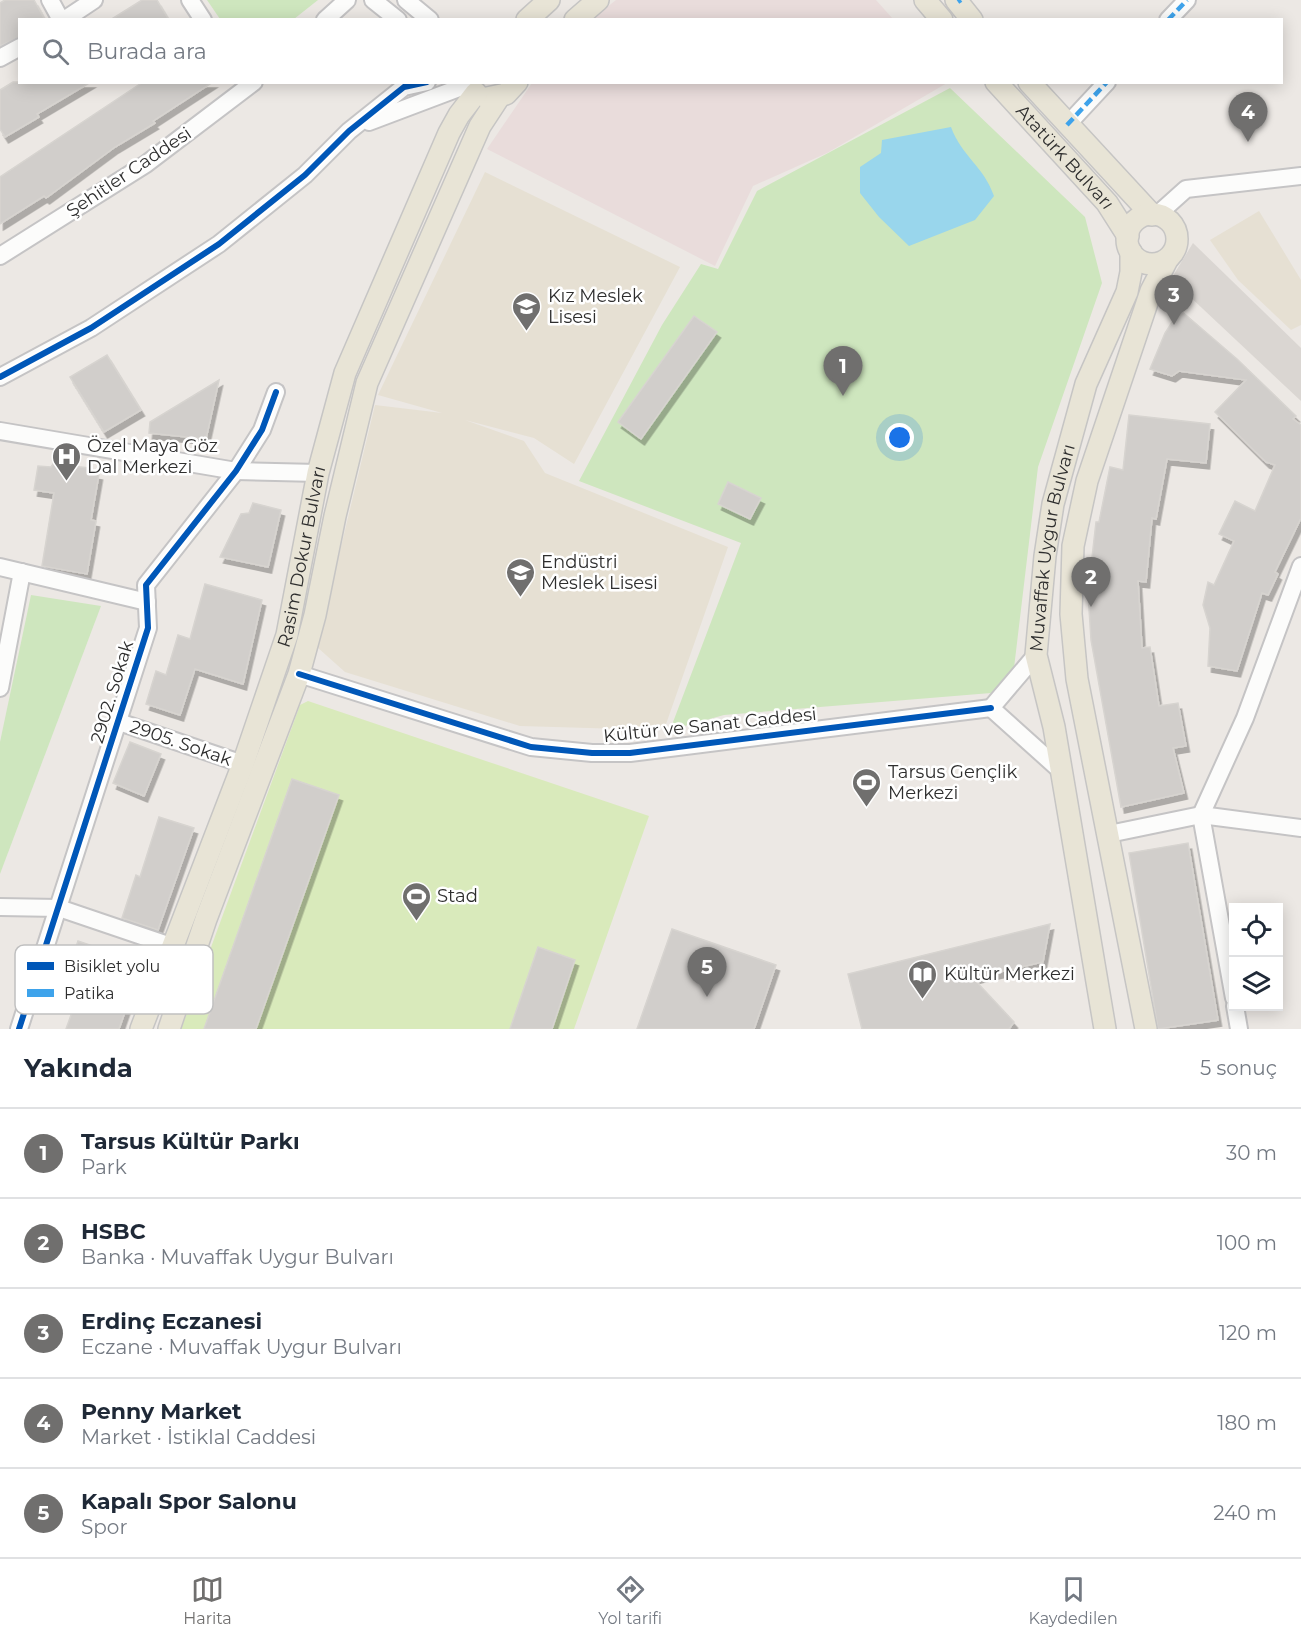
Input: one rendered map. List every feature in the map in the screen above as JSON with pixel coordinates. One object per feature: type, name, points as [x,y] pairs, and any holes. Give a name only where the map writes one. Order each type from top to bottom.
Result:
[{"type":"main road","points":[[529,18],[549,0]]},
{"type":"main road","points":[[577,18],[598,0]]},
{"type":"main road","points":[[925,0],[940,18]]},
{"type":"main road","points":[[958,1],[971,18]]},
{"type":"main road","points":[[197,945],[299,674],[315,615],[366,383],[480,126],[499,98],[515,84]]},
{"type":"main road","name":"Atatürk Bulvarı","points":[[998,84],[1107,202],[1129,244]]},
{"type":"main road","name":"Atatürk Bulvarı","points":[[1031,84],[1154,215]]},
{"type":"main road","points":[[470,87],[483,97],[499,98]]},
{"type":"main road","name":"Rasim Dokur Bulvarı","points":[[171,945],[243,764],[287,635],[318,473],[345,373],[470,87]]},
{"type":"main road","points":[[1154,215],[1171,223],[1177,238],[1173,254],[1167,260],[1151,264],[1143,262],[1129,244],[1138,219],[1154,215]]},
{"type":"main road","name":"Muvaffak Uygur Bulvarı","points":[[1105,1029],[1054,727],[1036,655],[1053,504],[1086,384],[1127,292],[1131,272],[1129,244]]},
{"type":"main road","name":"Muvaffak Uygur Bulvarı","points":[[1146,1029],[1077,679],[1071,614],[1073,546],[1087,481],[1151,291],[1167,260]]},
{"type":"main road","name":"Rasim Dokur Bulvarı","points":[[141,1029],[146,1014]]},
{"type":"main road","points":[[168,1029],[173,1014]]},
{"type":"street","points":[[50,0],[62,18]]},
{"type":"street","points":[[66,18],[94,0]]},
{"type":"street","points":[[190,0],[202,18]]},
{"type":"street","points":[[327,18],[347,0]]},
{"type":"street","points":[[373,0],[396,18]]},
{"type":"street","points":[[406,0],[428,18]]},
{"type":"street","points":[[1170,18],[1184,1]]},
{"type":"street","points":[[0,58],[18,48]]},
{"type":"street","name":"Şehitler Caddesi","points":[[0,256],[146,164],[249,84]]},
{"type":"street","points":[[0,377],[91,328],[219,244],[305,175],[349,131],[404,87],[418,84]]},
{"type":"street","points":[[1067,125],[1105,84]]},
{"type":"street","points":[[349,131],[470,87]]},
{"type":"street","points":[[1154,215],[1186,189],[1301,176]]},
{"type":"street","name":"2902. Sokak","points":[[47,945],[148,628],[146,585],[236,471],[262,430],[276,392]]},
{"type":"street","points":[[0,431],[236,471],[318,473]]},
{"type":"street","points":[[0,567],[147,603]]},
{"type":"street","points":[[1229,975],[1201,815],[1245,718],[1301,567]]},
{"type":"street","points":[[0,688],[22,572]]},
{"type":"street","points":[[1036,655],[991,708],[1060,770]]},
{"type":"street","name":"Kültür ve Sanat Caddesi","points":[[299,674],[531,747],[592,753],[630,753],[991,708]]},
{"type":"street","name":"2905. Sokak","points":[[119,722],[243,764]]},
{"type":"street","points":[[1109,834],[1201,815],[1301,828]]},
{"type":"street","points":[[0,907],[59,908],[168,945]]},
{"type":"street","points":[[1236,1011],[1239,1029]]},
{"type":"street","name":"2902. Sokak","points":[[19,1029],[24,1014]]},
{"type":"shaded area","points":[[616,0],[876,0],[892,18],[593,18]]},
{"type":"shaded area","points":[[531,84],[945,84],[827,153],[753,186],[715,266],[487,149]]},
{"type":"shaded area","name":"Endüstri Meslek Lisesi","points":[[485,172],[680,267],[574,464],[534,438],[465,420],[524,441],[545,473],[728,547],[665,727],[623,729],[520,726],[345,672],[317,647],[375,405],[442,413],[378,395]]},
{"type":"shaded area","points":[[1259,211],[1301,280],[1301,325],[1291,330],[1238,280],[1210,240]]},
{"type":"shaded area","points":[[1193,243],[1301,348],[1301,401],[1171,279]]},
{"type":"green space","points":[[207,0],[318,0],[295,18],[219,18]]},
{"type":"green space","points":[[950,88],[1085,217],[1102,283],[1038,467],[1014,668],[991,693],[724,715],[670,730],[741,543],[579,481],[662,325],[701,264],[718,269],[757,191]]},
{"type":"green space","points":[[31,595],[101,606],[0,874],[0,742]]},
{"type":"green space","name":"Stad","points":[[308,701],[649,816],[574,1029],[181,1029],[187,1014],[213,1014],[212,945],[300,705]]},
{"type":"water","points":[[951,127],[961,146],[984,176],[994,196],[975,220],[909,246],[879,217],[860,193],[860,167],[881,153],[882,140]]},
{"type":"building","points":[[5,0],[34,0],[44,18],[18,18],[18,38],[0,46],[0,3]]},
{"type":"building","points":[[142,0],[157,0],[168,18],[113,18]]},
{"type":"building","points":[[13,82],[18,82],[18,84],[88,84],[37,114],[39,117],[5,137],[0,129],[0,90]]},
{"type":"building","points":[[140,84],[210,84],[153,121],[155,123],[115,147],[46,198],[44,196],[0,224],[0,177]]},
{"type":"building","points":[[1180,310],[1237,359],[1296,416],[1293,419],[1301,425],[1301,518],[1275,572],[1278,574],[1268,595],[1262,593],[1237,671],[1208,666],[1210,628],[1203,605],[1208,582],[1214,585],[1234,541],[1219,534],[1235,501],[1255,511],[1275,465],[1266,462],[1215,412],[1246,380],[1179,371],[1172,376],[1150,369],[1165,333]]},
{"type":"building","points":[[694,316],[717,332],[641,439],[618,422]]},
{"type":"building","points":[[107,355],[141,410],[104,432],[70,377]]},
{"type":"building","points":[[219,380],[206,439],[149,433],[150,422]]},
{"type":"building","points":[[1129,415],[1210,424],[1206,463],[1167,459],[1156,519],[1152,518],[1146,582],[1138,581],[1142,648],[1150,647],[1159,706],[1178,703],[1186,746],[1173,748],[1184,793],[1121,807],[1091,640],[1088,593],[1096,522],[1099,522],[1110,467],[1123,470]]},
{"type":"building","points":[[53,464],[89,468],[88,472],[99,474],[91,520],[96,521],[87,574],[42,566],[54,493],[34,490],[38,466],[51,467]]},
{"type":"building","points":[[728,482],[761,498],[750,519],[718,504]]},
{"type":"building","points":[[253,503],[281,510],[268,567],[220,557],[241,514],[249,513]]},
{"type":"building","points":[[205,584],[262,600],[243,684],[195,669],[180,715],[146,704],[156,671],[166,675],[178,635],[190,639]]},
{"type":"building","points":[[130,742],[161,754],[144,796],[113,783]]},
{"type":"building","points":[[292,779],[339,795],[256,1029],[204,1029],[209,1014],[213,1014],[213,1003]]},
{"type":"building","points":[[159,817],[194,828],[158,930],[122,918],[136,875],[140,877]]},
{"type":"building","points":[[1188,843],[1218,1020],[1158,1029],[1129,853]]},
{"type":"building","name":"Kültür Merkezi","points":[[1050,924],[1043,962],[973,978],[1014,1022],[1009,1029],[862,1029],[848,974]]},
{"type":"building","points":[[672,929],[776,965],[754,1029],[637,1029]]},
{"type":"building","points":[[78,941],[90,945],[77,945]]},
{"type":"building","points":[[538,947],[575,960],[552,1029],[510,1029]]},
{"type":"building","points":[[71,1014],[124,1014],[119,1029],[66,1029]]},
{"type":"marked path","points":[[1170,18],[1187,0]]},
{"type":"marked path","points":[[1067,125],[1105,84]]},
{"type":"cycle path","points":[[0,377],[91,328],[219,244],[305,175],[349,131],[404,87],[418,84]]},
{"type":"cycle path","points":[[46,945],[148,628],[146,585],[236,471],[262,430],[276,392]]},
{"type":"cycle path","points":[[299,674],[531,747],[592,753],[630,753],[991,708]]},
{"type":"cycle path","points":[[19,1029],[24,1014]]},
{"type":"place","name":"Penny Market","points":[[1248,142]]},
{"type":"place","name":"Erdinç Eczanesi","points":[[1174,325]]},
{"type":"place","name":"Kız Meslek Lisesi","points":[[527,332]]},
{"type":"place","name":"Tarsus Kültür Parkı","points":[[843,396]]},
{"type":"place","name":"Özel Maya Göz Dal Merkezi","points":[[66,482]]},
{"type":"place","name":"Endüstri Meslek Lisesi","points":[[520,598]]},
{"type":"place","name":"HSBC","points":[[1091,607]]},
{"type":"place","name":"Tarsus Gençlik Merkezi","points":[[867,808]]},
{"type":"place","name":"Stad","points":[[416,922]]},
{"type":"place","name":"Kapalı Spor Salonu","points":[[707,997]]},
{"type":"place","name":"Kültür Merkezi","points":[[923,1000]]}]
